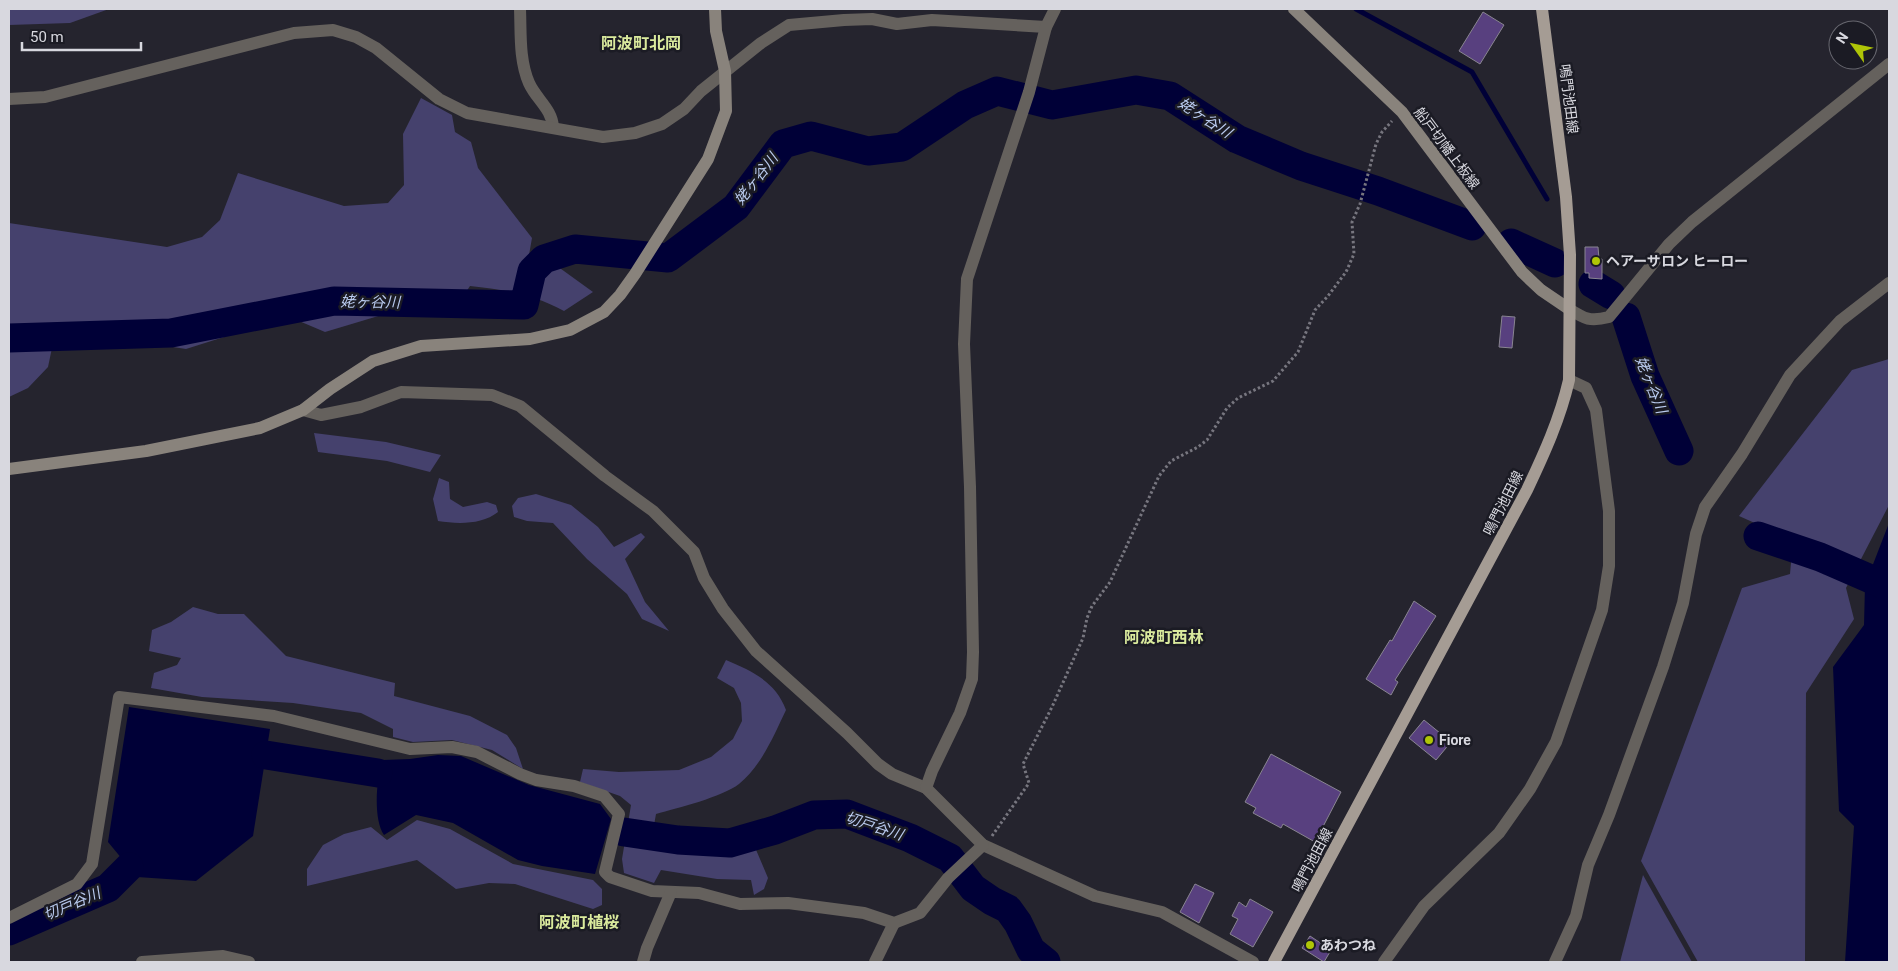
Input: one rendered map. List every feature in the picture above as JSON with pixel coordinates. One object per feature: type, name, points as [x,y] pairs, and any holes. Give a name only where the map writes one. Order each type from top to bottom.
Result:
[{"type":"main road","name":"鳴門池田線","points":[[1274,962],[1527,490],[1555,426],[1569,380],[1570,255],[1566,197],[1542,9]]},
{"type":"street","points":[[520,9],[523,65],[530,85],[552,118],[554,127]]},
{"type":"street","points":[[9,469],[146,451],[260,428],[303,410],[330,389],[373,361],[421,346],[530,339],[570,330],[604,312],[620,295],[635,274],[708,159],[726,111],[725,71],[716,31],[715,9]]},
{"type":"street","points":[[926,788],[932,771],[960,713],[972,679],[970,487],[964,344],[966,279],[1025,105],[1046,27],[1055,9]]},
{"type":"street","name":"船戸切幡上板線","points":[[1294,9],[1402,112],[1522,272],[1541,290],[1569,309]]},
{"type":"street","points":[[9,99],[45,97],[294,33],[333,30],[356,37],[376,48],[439,98],[467,112],[603,137],[635,133],[662,124],[684,108],[725,71],[761,43],[789,25],[872,19],[897,24],[932,20],[1046,27]]},
{"type":"street","points":[[1569,309],[1583,318],[1595,320],[1609,317],[1669,244],[1692,222],[1889,64]]},
{"type":"street","points":[[1555,962],[1576,916],[1588,865],[1609,815],[1663,667],[1683,603],[1696,534],[1706,507],[1742,454],[1790,375],[1840,321],[1889,283]]},
{"type":"street","points":[[1384,962],[1424,906],[1499,833],[1530,789],[1556,742],[1602,610],[1608,566],[1609,511],[1596,410],[1586,388],[1569,380]]},
{"type":"street","points":[[303,410],[321,415],[361,407],[401,392],[492,395],[520,406],[605,476],[653,511],[694,552],[704,578],[723,609],[756,651],[848,733],[878,764],[892,774],[926,788],[983,845],[1095,896],[1162,912],[1253,962]]},
{"type":"street","points":[[9,918],[77,884],[92,864],[119,696],[274,716],[410,748],[452,747],[477,752],[536,780],[574,786],[604,796],[619,814],[604,872],[610,877],[652,891],[700,893],[740,904],[788,903],[864,913],[894,923],[920,913],[959,868],[983,845]]},
{"type":"street","points":[[643,962],[671,892]]},
{"type":"street","points":[[875,962],[894,923]]},
{"type":"street","points":[[142,962],[223,956],[249,962]]},
{"type":"path","points":[[983,845],[995,833],[1029,784],[1023,764],[1052,707],[1083,638],[1087,618],[1092,606],[1110,582],[1159,476],[1171,461],[1198,447],[1207,440],[1227,408],[1238,398],[1273,381],[1298,352],[1315,310],[1346,272],[1354,254],[1352,222],[1363,192],[1376,144],[1382,132],[1402,112]]},
{"type":"shaded area","points":[[9,9],[109,9],[70,23],[9,25]]},
{"type":"shaded area","points":[[421,98],[452,115],[455,132],[471,142],[478,168],[532,238],[529,255],[557,266],[593,292],[564,311],[541,300],[519,294],[470,286],[462,298],[395,311],[325,332],[292,318],[246,327],[224,337],[186,349],[56,329],[48,367],[28,388],[9,397],[9,223],[167,247],[202,237],[220,220],[238,173],[344,206],[388,203],[404,185],[403,134]]},
{"type":"shaded area","points":[[1889,359],[1889,505],[1846,588],[1854,619],[1806,693],[1805,962],[1698,962],[1641,861],[1742,588],[1790,574],[1793,540],[1739,516],[1852,370]]},
{"type":"shaded area","points":[[314,433],[386,442],[441,455],[430,472],[387,461],[318,452]]},
{"type":"shaded area","points":[[439,478],[449,482],[450,499],[463,507],[487,502],[496,505],[498,512],[477,521],[453,523],[438,521],[433,499]]},
{"type":"shaded area","points":[[536,494],[571,505],[598,527],[614,547],[641,533],[645,537],[625,559],[645,602],[669,631],[642,619],[627,594],[587,559],[553,523],[527,521],[514,517],[512,506],[518,498]]},
{"type":"shaded area","points":[[1889,523],[1889,962],[1845,962],[1854,826],[1839,811],[1833,667],[1864,625],[1865,585]]},
{"type":"shaded area","points":[[193,607],[218,614],[244,614],[286,656],[395,683],[394,696],[470,716],[507,735],[516,748],[523,769],[492,750],[452,740],[413,742],[393,737],[393,729],[361,713],[293,703],[202,697],[151,688],[154,673],[177,665],[181,658],[149,651],[152,630],[171,622]]},
{"type":"shaded area","points":[[726,660],[754,673],[762,679],[776,692],[786,710],[761,759],[739,784],[699,802],[656,814],[651,842],[726,850],[754,845],[768,878],[764,889],[754,895],[751,880],[717,879],[661,870],[654,883],[624,873],[622,859],[631,805],[620,796],[580,782],[583,769],[619,772],[679,770],[711,757],[733,739],[742,721],[741,703],[734,688],[717,678]]},
{"type":"shaded area","points":[[129,707],[270,729],[253,836],[196,881],[137,877],[108,842]]},
{"type":"shaded area","points":[[438,755],[461,756],[529,785],[600,804],[611,819],[595,874],[542,866],[518,860],[453,823],[416,815],[384,835],[378,819],[377,809],[377,787],[383,760]]},
{"type":"shaded area","points":[[417,820],[450,829],[513,864],[593,880],[602,889],[602,905],[593,909],[515,884],[489,883],[456,889],[417,860],[307,886],[307,869],[323,845],[344,834],[371,827],[387,840]]},
{"type":"shaded area","points":[[1643,875],[1692,962],[1620,962]]},
{"type":"building","points":[[1483,12],[1504,25],[1480,64],[1459,51]]},
{"type":"building","points":[[1585,247],[1598,247],[1599,259],[1602,259],[1602,279],[1589,278],[1589,273],[1585,273]]},
{"type":"building","points":[[1502,316],[1515,317],[1512,348],[1499,347]]},
{"type":"building","points":[[1414,601],[1436,616],[1395,680],[1398,682],[1391,695],[1366,679],[1390,640],[1392,641]]},
{"type":"building","points":[[1424,720],[1451,742],[1436,760],[1409,738]]},
{"type":"building","points":[[1271,754],[1341,792],[1315,842],[1283,824],[1281,828],[1253,813],[1256,808],[1245,802]]},
{"type":"building","points":[[1195,884],[1214,893],[1199,923],[1180,912]]},
{"type":"building","points":[[1250,899],[1273,912],[1253,947],[1230,934],[1238,919],[1232,916],[1239,902],[1246,907]]},
{"type":"building","points":[[1310,936],[1331,950],[1324,962],[1302,948]]},
{"type":"waterway","points":[[1356,9],[1472,72],[1547,199]]},
{"type":"waterway","name":"姥ヶ谷川","points":[[9,338],[171,333],[334,301],[524,305],[532,271],[544,259],[575,249],[668,258],[736,207],[783,144],[811,136],[868,151],[902,147],[965,105],[997,91],[1052,105],[1136,90],[1170,96],[1237,139],[1301,166],[1378,191],[1472,226]]},
{"type":"waterway","name":"姥ヶ谷川","points":[[1511,243],[1555,263]]},
{"type":"waterway","name":"姥ヶ谷川","points":[[1550,254],[1550,261]]},
{"type":"waterway","name":"姥ヶ谷川","points":[[1593,284],[1611,295]]},
{"type":"waterway","name":"姥ヶ谷川","points":[[1626,317],[1645,376],[1679,451]]},
{"type":"waterway","name":"姥ヶ谷川","points":[[1758,536],[1820,557],[1889,587]]},
{"type":"waterway","name":"切戸谷川","points":[[266,755],[378,773]]},
{"type":"waterway","name":"切戸谷川","points":[[624,832],[678,840],[730,843],[775,830],[814,815],[847,814],[910,838],[950,858],[973,888],[1008,909],[1018,923],[1031,950],[1046,962]]},
{"type":"waterway","name":"切戸谷川","points":[[9,931],[108,888],[129,867]]},
{"type":"place","name":"ヘアーサロン ヒーロー","points":[[1596,261]]},
{"type":"place","name":"Fiore","points":[[1429,740]]},
{"type":"place","name":"あわつね","points":[[1310,945]]},
{"type":"district","name":"阿波町北岡","points":[[641,43]]},
{"type":"district","name":"阿波町西林","points":[[1164,637]]},
{"type":"district","name":"阿波町植桜","points":[[579,922]]}]
